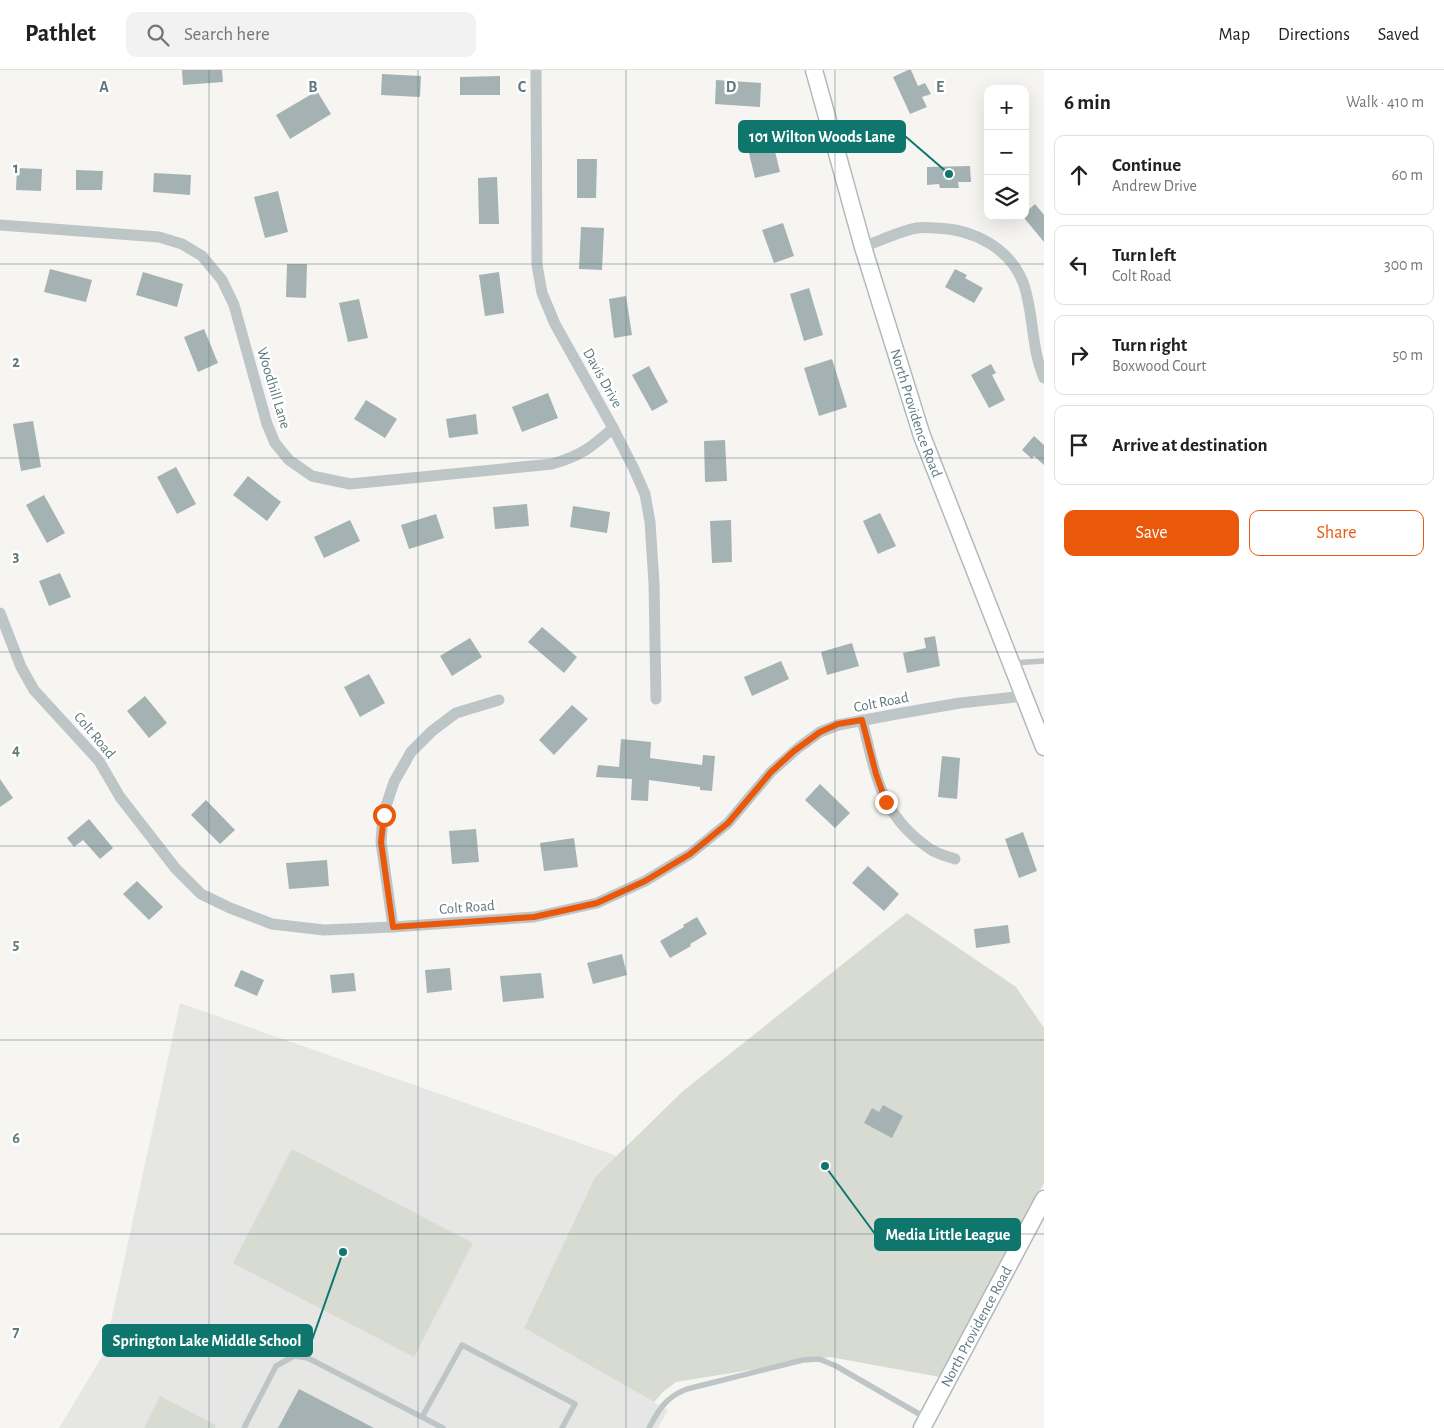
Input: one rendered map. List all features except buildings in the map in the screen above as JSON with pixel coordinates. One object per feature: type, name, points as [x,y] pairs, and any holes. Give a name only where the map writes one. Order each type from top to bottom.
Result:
[{"type":"main road","name":"North Providence Road","points":[[814,70],[863,247],[922,436],[1044,747]]},
{"type":"main road","name":"North Providence Road","points":[[924,1423],[1044,1199]]},
{"type":"street","name":"Davis Drive","points":[[536,70],[535,230],[537,265],[542,293],[555,324],[613,428],[645,494],[650,522],[654,583],[656,700]]},
{"type":"street","name":"Woodhill Lane","points":[[0,225],[159,237],[182,244],[202,256],[222,280],[234,305],[267,424],[275,443],[289,460],[312,476],[350,484],[552,464],[573,458],[591,448],[613,428]]},
{"type":"street","points":[[863,247],[918,228],[954,228],[983,238],[1009,259],[1023,283],[1031,313],[1035,349],[1044,378]]},
{"type":"street","name":"Colt Road","points":[[0,613],[21,667],[34,690],[99,761],[120,797],[176,870],[201,894],[230,908],[272,924],[324,930],[534,917],[597,903],[645,881],[690,854],[728,823],[771,772],[794,751],[820,732],[838,724],[960,703],[1025,696]]},
{"type":"street","points":[[393,927],[381,842],[384,815],[394,782],[411,752],[432,731],[456,713],[499,700]]},
{"type":"street","points":[[862,720],[876,774],[886,802],[903,827],[931,850],[955,860]]},
{"type":"lane","points":[[1012,664],[1044,661]]},
{"type":"lane","points":[[422,1417],[462,1344],[575,1404],[562,1428]]},
{"type":"lane","points":[[244,1428],[276,1366],[294,1356],[308,1358],[443,1428]]},
{"type":"lane","points":[[649,1428],[663,1403],[675,1393],[686,1388],[803,1360],[819,1359],[836,1366],[924,1423]]},
{"type":"shaded area","points":[[907,913],[1016,987],[1044,1028],[1044,1183],[940,1377],[830,1357],[676,1382],[654,1402],[524,1328],[595,1177],[683,1091]]},
{"type":"shaded area","points":[[180,1003],[617,1156],[595,1177],[524,1328],[668,1410],[658,1428],[59,1428],[104,1353]]},
{"type":"shaded area","points":[[292,1149],[473,1243],[414,1357],[233,1263]]},
{"type":"shaded area","points":[[160,1396],[216,1425],[215,1428],[144,1428]]},
{"type":"place","name":"101 Wilton Woods Lane","points":[[949,174]]},
{"type":"place","name":"Media Little League","points":[[825,1166]]},
{"type":"place","name":"Springton Lake Middle School","points":[[343,1252]]},
{"type":"route","points":[[384,815],[381,842],[393,927],[534,917],[597,903],[645,881],[690,854],[728,823],[771,772],[798,748],[820,732],[838,724],[862,720],[876,774],[886,802]]}]
